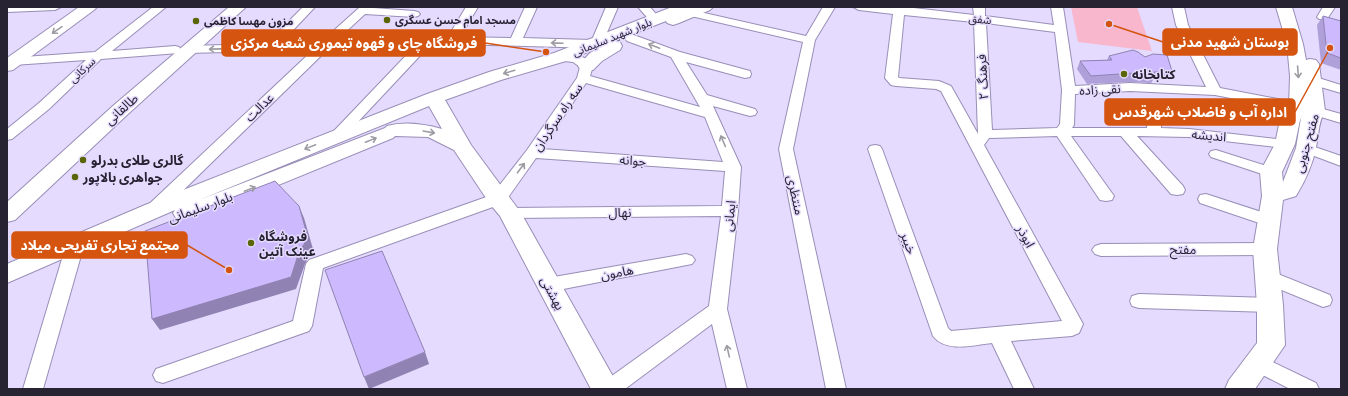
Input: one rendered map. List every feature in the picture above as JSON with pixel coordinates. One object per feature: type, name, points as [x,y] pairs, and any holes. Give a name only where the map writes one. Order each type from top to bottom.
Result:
[{"type":"street","points":[[7,9],[55,7]]},
{"type":"street","points":[[10,63],[89,7]]},
{"type":"street","name":"سرکانی","points":[[7,136],[44,106],[97,56],[160,7]]},
{"type":"street","name":"طالقانی","points":[[7,215],[181,50],[238,7]]},
{"type":"street","points":[[269,48],[309,7]]},
{"type":"street","points":[[452,40],[472,7]]},
{"type":"street","points":[[515,42],[531,7]]},
{"type":"street","points":[[10,63],[181,50],[324,46],[452,40],[596,44],[612,7]]},
{"type":"street","points":[[644,7],[655,20]]},
{"type":"street","name":"منتظری","points":[[829,7],[809,40],[786,149],[836,389]]},
{"type":"street","name":"شفق","points":[[859,7],[979,13],[1060,29]]},
{"type":"street","points":[[1057,7],[1069,90],[1064,129],[1106,196]]},
{"type":"street","points":[[1178,7],[1182,25],[1215,91]]},
{"type":"street","name":"مفتح جنوبی","points":[[1272,184],[1288,192],[1294,181],[1306,148],[1311,118],[1316,111],[1312,80],[1302,45],[1284,7]]},
{"type":"street","name":"مفتح جنوبی","points":[[1297,7],[1309,41],[1302,45]]},
{"type":"street","points":[[365,9],[414,14]]},
{"type":"street","name":"عدالت","points":[[153,210],[324,46],[365,9]]},
{"type":"street","points":[[694,9],[809,40]]},
{"type":"street","name":"بلوار شهید سلیمانی","points":[[560,57],[655,20],[694,9]]},
{"type":"street","name":"بلوار شهید سلیمانی","points":[[585,72],[596,57],[611,47],[694,9]]},
{"type":"street","name":"ابوذر","points":[[899,9],[891,78],[892,81],[939,85],[946,89],[981,139],[1073,324],[1072,328],[998,335]]},
{"type":"street","name":"فرهنگ ۲","points":[[979,13],[981,139]]},
{"type":"street","points":[[631,38],[676,55],[745,74]]},
{"type":"street","points":[[336,137],[427,41]]},
{"type":"street","name":"مفتح جنوبی","points":[[1239,389],[1271,344],[1266,249],[1268,229],[1271,221],[1272,184],[1285,144],[1290,120],[1298,107],[1302,45]]},
{"type":"street","name":"ایمانی","points":[[676,55],[711,114],[733,167],[730,211],[718,309],[737,389]]},
{"type":"street","name":"سه راه سرگردان","points":[[390,124],[434,98],[495,76],[560,57],[575,58],[582,61],[585,72],[532,153],[504,206]]},
{"type":"street","points":[[585,72],[711,114]]},
{"type":"street","points":[[1312,80],[1341,90]]},
{"type":"street","name":"نقی زاده","points":[[1069,90],[1130,87],[1215,91],[1298,107]]},
{"type":"street","points":[[162,375],[302,326],[315,264],[504,206],[461,146],[434,98]]},
{"type":"street","points":[[701,98],[750,112]]},
{"type":"street","points":[[1298,107],[1341,119]]},
{"type":"street","points":[[1154,110],[1154,132]]},
{"type":"street","points":[[390,124],[409,130],[430,132],[446,136],[461,146]]},
{"type":"street","name":"بلوار سلیمانی","points":[[7,274],[153,210],[336,137],[390,124]]},
{"type":"street","name":"بلوار سلیمانی","points":[[7,288],[152,225],[229,197],[390,124]]},
{"type":"street","name":"اندیشه","points":[[981,139],[1064,129],[1126,133],[1154,132],[1225,136],[1285,144]]},
{"type":"street","points":[[1126,133],[1177,190]]},
{"type":"street","points":[[1306,148],[1341,161]]},
{"type":"street","name":"خیبر","points":[[875,149],[940,331],[944,336],[952,339],[998,335]]},
{"type":"street","name":"جوانه","points":[[532,153],[733,167]]},
{"type":"street","points":[[1216,154],[1272,184]]},
{"type":"street","points":[[1206,199],[1271,221]]},
{"type":"street","name":"نهال","points":[[504,206],[730,211]]},
{"type":"street","name":"بهشتی","points":[[504,206],[608,389]]},
{"type":"street","name":"مفتح","points":[[1101,250],[1266,249]]},
{"type":"street","points":[[33,389],[71,259]]},
{"type":"street","name":"هامون","points":[[548,285],[686,260]]},
{"type":"street","points":[[1268,277],[1324,300]]},
{"type":"street","points":[[1139,301],[1270,305]]},
{"type":"street","points":[[608,389],[718,309]]},
{"type":"street","points":[[998,335],[1024,389]]},
{"type":"street","points":[[1258,363],[1309,389]]},
{"type":"shaded area","points":[[1071,7],[1137,7],[1152,51],[1078,42]]},
{"type":"building","points":[[1323,16],[1341,21],[1341,58],[1327,53]]},
{"type":"building","points":[[1133,50],[1145,57],[1153,54],[1167,55],[1172,71],[1154,72],[1155,74],[1134,73],[1091,76],[1080,61],[1112,60],[1109,56]]},
{"type":"building","points":[[275,181],[299,206],[308,238],[299,252],[291,277],[152,319],[145,231]]},
{"type":"building","points":[[382,251],[425,352],[364,377],[325,270]]},
{"type":"place","name":"مسجد امام حسن عسگری","points":[[387,20]]},
{"type":"place","name":"مزون مهسا کاظمی","points":[[196,21]]},
{"type":"place","name":"بوستان شهید مدنی","points":[[1109,24]]},
{"type":"place","name":"اداره آب و فاضلاب شهرقدس","points":[[1330,48]]},
{"type":"place","name":"فروشگاه چای و قهوه تیموری شعبه مرکزی","points":[[546,52]]},
{"type":"place","name":"کتابخانه","points":[[1124,74]]},
{"type":"place","name":"گالری طلای بدرلو","points":[[83,160]]},
{"type":"place","name":"جواهری بالاپور","points":[[75,177]]},
{"type":"place","name":"فروشگاه عینک آتین","points":[[251,243]]},
{"type":"place","name":"مجتمع تجاری تفریحی میلاد","points":[[229,270]]}]
